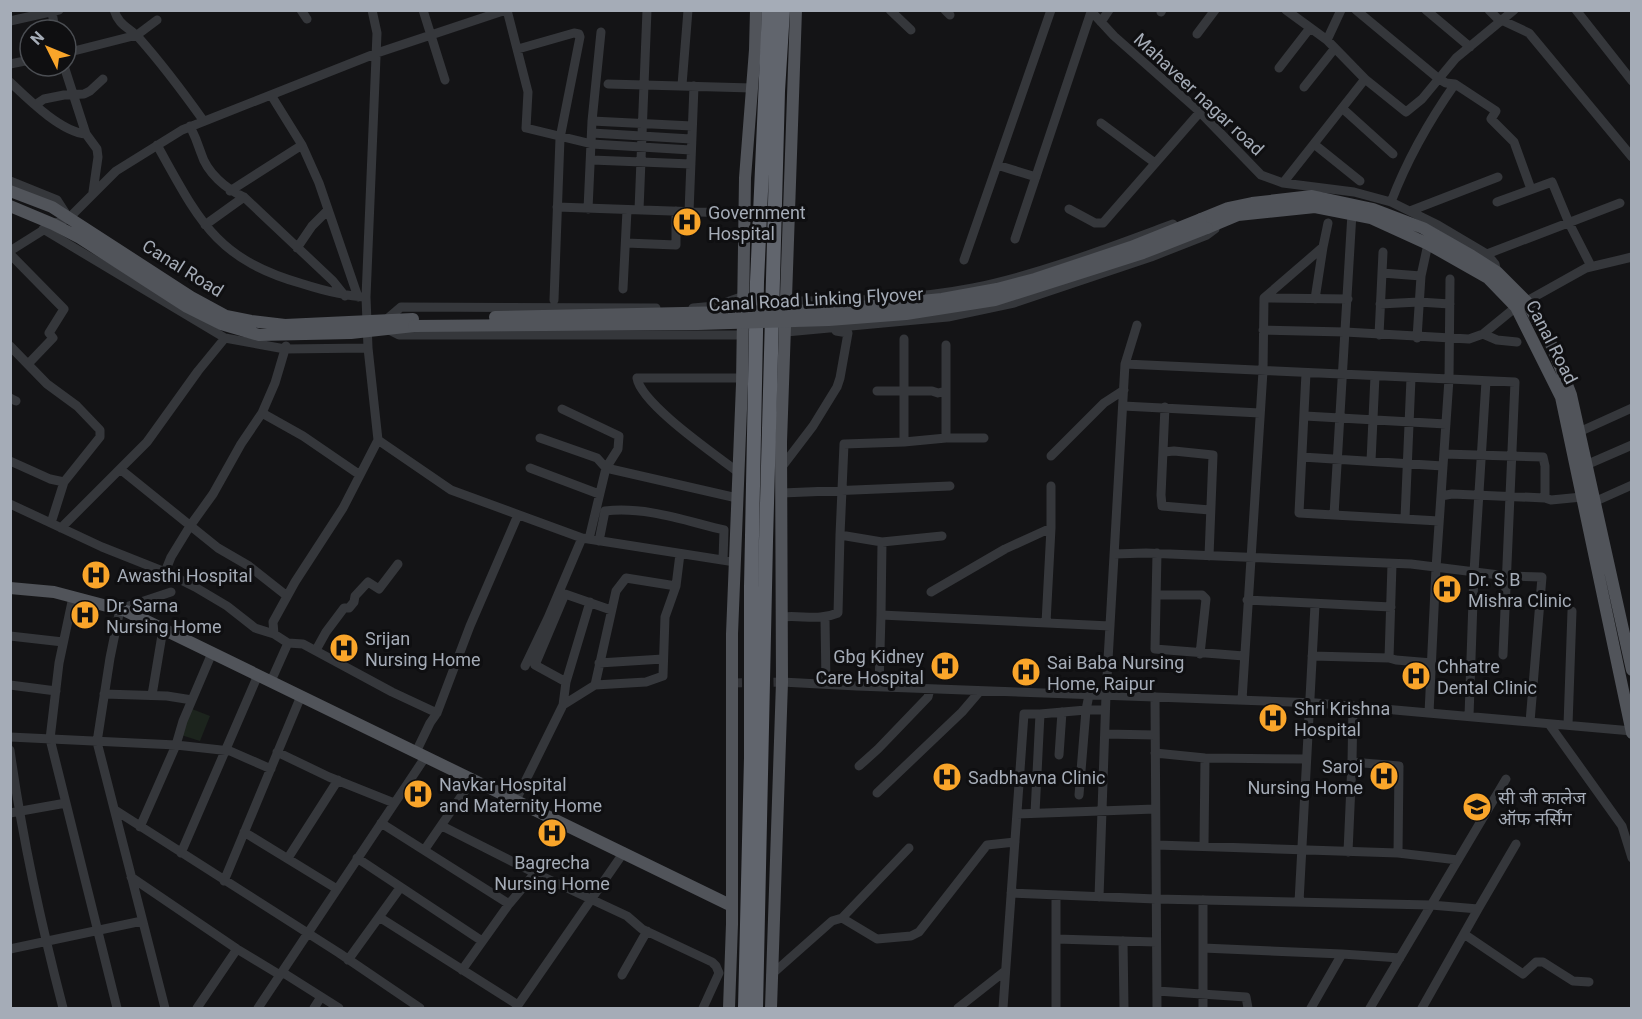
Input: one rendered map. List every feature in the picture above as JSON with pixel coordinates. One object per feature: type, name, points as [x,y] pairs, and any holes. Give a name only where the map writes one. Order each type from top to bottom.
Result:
[{"type":"highway","points":[[744,1008],[751,758],[751,587],[757,282],[769,10]]},
{"type":"highway","points":[[756,1008],[778,91],[783,10]]},
{"type":"main road","points":[[729,1008],[732,906],[732,634],[729,561],[737,498],[745,216],[756,10]]},
{"type":"main road","points":[[771,1008],[782,682],[781,468],[788,196],[796,10]]},
{"type":"main road","name":"Canal Road","points":[[10,191],[51,207],[191,297],[226,316],[285,325],[367,326]]},
{"type":"main road","name":"Canal Road","points":[[1230,213],[1252,203],[1312,196],[1373,209],[1423,228],[1497,272],[1552,346],[1570,395],[1632,670]]},
{"type":"main road","name":"Canal Road","points":[[10,206],[48,227],[80,238],[187,307],[221,324],[259,335],[289,335],[387,324]]},
{"type":"main road","name":"Canal Road","points":[[1230,213],[1315,207],[1371,218],[1428,244],[1488,278],[1521,304],[1561,397],[1631,732]]},
{"type":"main road","name":"Canal Road Linking Flyover","points":[[387,324],[828,310],[942,299],[1035,279],[1204,224],[1230,213]]},
{"type":"main road","points":[[10,588],[54,592],[120,609],[732,906]]},
{"type":"street","points":[[114,10],[117,20],[137,35],[179,86],[203,120]]},
{"type":"street","points":[[301,10],[307,19]]},
{"type":"street","points":[[362,297],[377,52],[377,33],[372,10]]},
{"type":"street","points":[[423,10],[445,80]]},
{"type":"street","points":[[29,363],[53,338],[49,333],[64,309],[10,253],[48,227],[69,218],[116,171],[203,120],[377,52],[506,10],[528,92],[526,128],[592,144],[691,150]]},
{"type":"street","points":[[639,210],[647,10]]},
{"type":"street","points":[[682,85],[688,10]]},
{"type":"street","points":[[890,10],[912,30]]},
{"type":"street","points":[[964,260],[1051,10]]},
{"type":"street","points":[[1101,22],[1110,10]]},
{"type":"street","points":[[1197,34],[1215,10]]},
{"type":"street","points":[[1286,10],[1327,40],[1365,79],[1406,112],[1422,99],[1456,58],[1514,10]]},
{"type":"street","points":[[1327,40],[1341,10]]},
{"type":"street","points":[[1356,10],[1439,79],[1455,84],[1496,111],[1491,119],[1514,142],[1531,189]]},
{"type":"street","points":[[1426,10],[1470,47]]},
{"type":"street","points":[[1489,10],[1502,20],[1529,33],[1632,157]]},
{"type":"street","points":[[1576,10],[1632,81]]},
{"type":"street","points":[[10,21],[56,11]]},
{"type":"street","points":[[1015,239],[1091,11]]},
{"type":"street","name":"Mahaveer nagar road","points":[[1091,11],[1114,36],[1200,112],[1260,175],[1283,183]]},
{"type":"street","points":[[78,50],[137,35],[157,20]]},
{"type":"street","points":[[1279,68],[1310,28]]},
{"type":"street","points":[[588,209],[592,121],[601,32]]},
{"type":"street","points":[[518,49],[574,33],[579,34],[580,37],[560,138],[554,300]]},
{"type":"street","points":[[1304,87],[1335,48]]},
{"type":"street","points":[[68,78],[86,134],[97,149],[93,192]]},
{"type":"street","points":[[35,105],[44,99],[90,91],[103,79]]},
{"type":"street","points":[[1283,183],[1365,79]]},
{"type":"street","points":[[10,82],[35,105],[71,129],[80,134],[86,134]]},
{"type":"street","points":[[608,84],[752,88]]},
{"type":"street","points":[[1391,202],[1403,171],[1437,110],[1455,84]]},
{"type":"street","points":[[689,212],[694,86]]},
{"type":"street","points":[[271,95],[302,145],[319,183],[362,297],[378,440],[343,508],[273,622],[274,634]]},
{"type":"street","points":[[1342,108],[1393,154]]},
{"type":"street","points":[[1069,209],[1095,223],[1102,223],[1200,112]]},
{"type":"street","points":[[592,121],[692,126]]},
{"type":"street","points":[[1101,123],[1155,163]]},
{"type":"street","points":[[190,126],[207,166],[230,191],[244,197],[333,281],[345,296]]},
{"type":"street","points":[[592,133],[692,139]]},
{"type":"street","points":[[1314,144],[1360,181]]},
{"type":"street","points":[[157,145],[189,202],[222,245],[244,261],[277,277],[345,296],[362,297]]},
{"type":"street","points":[[230,191],[302,145]]},
{"type":"street","points":[[591,160],[691,164]]},
{"type":"street","points":[[997,165],[1036,177]]},
{"type":"street","points":[[1410,211],[1498,177]]},
{"type":"street","points":[[10,181],[57,200],[69,218]]},
{"type":"street","points":[[1497,202],[1552,182],[1569,223],[1591,266]]},
{"type":"street","points":[[1283,183],[1354,192],[1391,202],[1446,229],[1487,254],[1495,264],[1497,272]]},
{"type":"street","points":[[205,225],[244,197]]},
{"type":"street","points":[[1487,254],[1620,203]]},
{"type":"street","points":[[557,207],[728,213],[745,216]]},
{"type":"street","points":[[297,248],[312,225],[328,210]]},
{"type":"street","points":[[623,289],[627,210]]},
{"type":"street","points":[[626,243],[676,245],[676,211]]},
{"type":"street","points":[[787,300],[835,301],[910,297],[973,288],[1102,250],[1203,213],[1230,213]]},
{"type":"street","points":[[786,332],[948,317],[1014,303],[1087,280],[1207,235],[1230,213]]},
{"type":"street","points":[[1334,515],[1352,213]]},
{"type":"street","points":[[1315,299],[1328,224]]},
{"type":"street","points":[[48,227],[225,338],[285,349],[368,348]]},
{"type":"street","points":[[1417,338],[1421,276],[1428,244]]},
{"type":"street","points":[[1242,700],[1263,371],[1264,298],[1323,247]]},
{"type":"street","points":[[1379,335],[1383,252]]},
{"type":"street","points":[[1263,330],[1469,339],[1483,334],[1521,304],[1591,266],[1632,257]]},
{"type":"street","points":[[1382,273],[1421,276]]},
{"type":"street","points":[[1429,713],[1449,379],[1450,279]]},
{"type":"street","points":[[742,335],[399,335],[387,324],[401,307],[686,308],[715,306],[744,296]]},
{"type":"street","points":[[1264,298],[1348,299]]},
{"type":"street","points":[[1380,304],[1450,304]]},
{"type":"street","points":[[1099,897],[1105,710],[1125,364],[1137,325]]},
{"type":"street","points":[[781,468],[813,426],[840,378],[848,333],[822,327]]},
{"type":"street","points":[[1483,334],[1497,340],[1517,342]]},
{"type":"street","points":[[165,572],[171,556],[213,494],[241,444],[262,413],[275,383],[289,335]]},
{"type":"street","points":[[62,528],[147,442],[225,338]]},
{"type":"street","points":[[904,339],[904,442]]},
{"type":"street","points":[[946,345],[946,438]]},
{"type":"street","points":[[10,346],[47,384],[77,406],[100,430],[100,437],[64,482],[51,523]]},
{"type":"street","points":[[1125,364],[1515,382],[1503,655]]},
{"type":"street","points":[[1306,373],[1299,513],[1439,521]]},
{"type":"street","points":[[1371,461],[1375,376]]},
{"type":"street","points":[[738,472],[677,426],[649,398],[638,384],[637,378],[742,378]]},
{"type":"street","points":[[1405,518],[1411,378]]},
{"type":"street","points":[[1469,717],[1473,573],[1485,381]]},
{"type":"street","points":[[1051,456],[1104,404],[1124,390]]},
{"type":"street","points":[[877,391],[932,391],[938,393],[946,391]]},
{"type":"street","points":[[1123,406],[1260,413]]},
{"type":"street","points":[[1165,408],[1162,506],[1210,510]]},
{"type":"street","points":[[1579,432],[1632,408]]},
{"type":"street","points":[[562,410],[619,436],[618,449],[606,468],[590,539]]},
{"type":"street","points":[[262,413],[303,436],[360,475]]},
{"type":"street","points":[[1305,416],[1446,424]]},
{"type":"street","points":[[540,438],[597,458],[606,468],[737,498]]},
{"type":"street","points":[[782,617],[825,619],[838,613],[844,444],[984,438]]},
{"type":"street","points":[[378,440],[451,489],[590,539],[729,561],[724,530],[693,521],[646,513],[605,511],[590,539],[548,618],[525,666]]},
{"type":"street","points":[[1586,465],[1632,445]]},
{"type":"street","points":[[1164,452],[1213,456],[1209,556]]},
{"type":"street","points":[[1444,454],[1481,454],[1544,459],[1545,498]]},
{"type":"street","points":[[1302,457],[1443,466]]},
{"type":"street","points":[[10,461],[50,479],[64,482]]},
{"type":"street","points":[[530,468],[599,494]]},
{"type":"street","points":[[120,469],[218,548],[249,566],[288,596]]},
{"type":"street","points":[[1594,502],[1632,485]]},
{"type":"street","points":[[782,493],[950,486]]},
{"type":"street","points":[[1046,623],[1051,486]]},
{"type":"street","points":[[1441,496],[1452,494],[1510,496],[1551,500],[1582,497]]},
{"type":"street","points":[[10,504],[102,547],[165,572],[227,606],[255,628],[274,634],[288,643],[303,644],[316,650],[392,692],[437,713]]},
{"type":"street","points":[[258,1008],[394,803],[421,754],[430,723],[437,713],[470,626],[518,515]]},
{"type":"street","points":[[931,592],[1005,549],[1051,528]]},
{"type":"street","points":[[840,535],[882,542],[942,536]]},
{"type":"street","points":[[879,687],[882,542]]},
{"type":"street","points":[[1114,554],[1157,553],[1392,564],[1507,576],[1542,577],[1530,722]]},
{"type":"street","points":[[1157,553],[1155,649],[1244,656]]},
{"type":"street","points":[[563,705],[595,685],[646,682],[663,676],[665,617],[676,586],[680,554]]},
{"type":"street","points":[[316,650],[338,615],[344,608],[349,608],[355,596],[368,582],[379,589],[398,564]]},
{"type":"street","points":[[1389,658],[1392,564]]},
{"type":"street","points":[[595,685],[616,591],[626,578],[676,586]]},
{"type":"street","points":[[165,1008],[98,742],[104,694],[120,609],[171,592]]},
{"type":"street","points":[[566,682],[535,665],[565,594],[611,610]]},
{"type":"street","points":[[1156,595],[1202,595],[1206,598],[1200,654]]},
{"type":"street","points":[[73,597],[63,642],[50,740],[117,1008]]},
{"type":"street","points":[[1247,600],[1391,607]]},
{"type":"street","points":[[516,800],[563,705],[566,682],[590,603]]},
{"type":"street","points":[[1299,902],[1315,605]]},
{"type":"street","points":[[1568,725],[1572,611]]},
{"type":"street","points":[[880,615],[1110,626]]},
{"type":"street","points":[[825,619],[826,684]]},
{"type":"street","points":[[152,695],[163,629]]},
{"type":"street","points":[[10,636],[63,642]]},
{"type":"street","points":[[271,681],[288,643]]},
{"type":"street","points":[[140,827],[176,745],[212,653]]},
{"type":"street","points":[[1312,656],[1389,658],[1432,663]]},
{"type":"street","points":[[599,663],[663,659]]},
{"type":"street","points":[[181,853],[258,675]]},
{"type":"street","points":[[782,682],[1309,703],[1631,732]]},
{"type":"street","points":[[10,685],[56,691]]},
{"type":"street","points":[[859,766],[928,696],[930,689]]},
{"type":"street","points":[[877,793],[962,712],[980,691]]},
{"type":"street","points":[[104,694],[152,695],[192,700]]},
{"type":"street","points":[[1079,795],[1089,695]]},
{"type":"street","points":[[224,881],[301,696]]},
{"type":"street","points":[[1155,697],[1157,1008]]},
{"type":"street","points":[[1348,852],[1353,706]]},
{"type":"street","points":[[1003,1008],[1024,714],[1105,710]]},
{"type":"street","points":[[1059,755],[1062,712]]},
{"type":"street","points":[[1035,813],[1040,714]]},
{"type":"street","points":[[1549,724],[1622,826],[1632,858]]},
{"type":"street","points":[[1105,734],[1155,735]]},
{"type":"street","points":[[10,737],[176,745],[224,751],[271,769]]},
{"type":"street","points":[[10,750],[14,812],[63,1008]]},
{"type":"street","points":[[277,752],[394,803]]},
{"type":"street","points":[[1155,753],[1205,758],[1306,759]]},
{"type":"street","points":[[1204,845],[1205,758]]},
{"type":"street","points":[[1352,762],[1399,766],[1398,853]]},
{"type":"street","points":[[425,849],[473,779]]},
{"type":"street","points":[[1370,1008],[1506,779]]},
{"type":"street","points":[[288,858],[338,780]]},
{"type":"street","points":[[14,812],[66,803]]},
{"type":"street","points":[[1017,814],[1155,809]]},
{"type":"street","points":[[115,810],[308,933],[420,1008]]},
{"type":"street","points":[[381,822],[509,904]]},
{"type":"street","points":[[442,826],[627,916],[647,931],[692,951],[716,966],[718,973],[703,1008]]},
{"type":"street","points":[[244,832],[337,889]]},
{"type":"street","points":[[842,918],[877,939],[911,936],[919,932],[987,844],[1015,842]]},
{"type":"street","points":[[1156,844],[1398,853],[1458,860]]},
{"type":"street","points":[[1422,1008],[1516,844]]},
{"type":"street","points":[[771,975],[832,921],[842,918],[909,848]]},
{"type":"street","points":[[378,917],[517,1007],[624,852]]},
{"type":"street","points":[[357,858],[482,940]]},
{"type":"street","points":[[462,970],[509,904],[535,873]]},
{"type":"street","points":[[131,877],[237,949],[339,1008]]},
{"type":"street","points":[[348,960],[400,888]]},
{"type":"street","points":[[1011,893],[1156,899],[1431,905],[1478,909]]},
{"type":"street","points":[[1056,895],[1056,1008]]},
{"type":"street","points":[[1203,900],[1203,1008]]},
{"type":"street","points":[[10,949],[142,921]]},
{"type":"street","points":[[622,975],[647,931]]},
{"type":"street","points":[[1464,934],[1523,974],[1536,962],[1543,962],[1573,981],[1589,982]]},
{"type":"street","points":[[1056,939],[1156,942]]},
{"type":"street","points":[[1123,941],[1124,1008]]},
{"type":"street","points":[[1203,948],[1400,958]]},
{"type":"street","points":[[197,1008],[237,949]]},
{"type":"street","points":[[1311,1008],[1342,954]]},
{"type":"street","points":[[958,1008],[1005,971]]},
{"type":"street","points":[[1156,991],[1246,997],[1248,1008]]},
{"type":"street","points":[[314,1008],[321,997]]},
{"type":"shaded area","points":[[192,709],[210,716],[200,741],[181,735]]},
{"type":"tunnel","points":[[733,683],[782,682]]},
{"type":"place","name":"Government Hospital","points":[[687,222]]},
{"type":"place","name":"Awasthi Hospital","points":[[96,575]]},
{"type":"place","name":"Dr. S B Mishra Clinic","points":[[1447,589]]},
{"type":"place","name":"Dr. Sarna Nursing Home","points":[[85,615]]},
{"type":"place","name":"Srijan Nursing Home","points":[[344,648]]},
{"type":"place","name":"Gbg Kidney Care Hospital","points":[[945,666]]},
{"type":"place","name":"Sai Baba Nursing Home, Raipur","points":[[1026,672]]},
{"type":"place","name":"Chhatre Dental Clinic","points":[[1416,676]]},
{"type":"place","name":"Shri Krishna Hospital","points":[[1273,718]]},
{"type":"place","name":"Saroj Nursing Home","points":[[1384,776]]},
{"type":"place","name":"Sadbhavna Clinic","points":[[947,777]]},
{"type":"place","name":"Navkar Hospital and Maternity Home","points":[[418,794]]},
{"type":"place","name":"सी जी कालेज ऑफ नर्सिंग","points":[[1477,807]]},
{"type":"place","name":"Bagrecha Nursing Home","points":[[552,833]]}]
